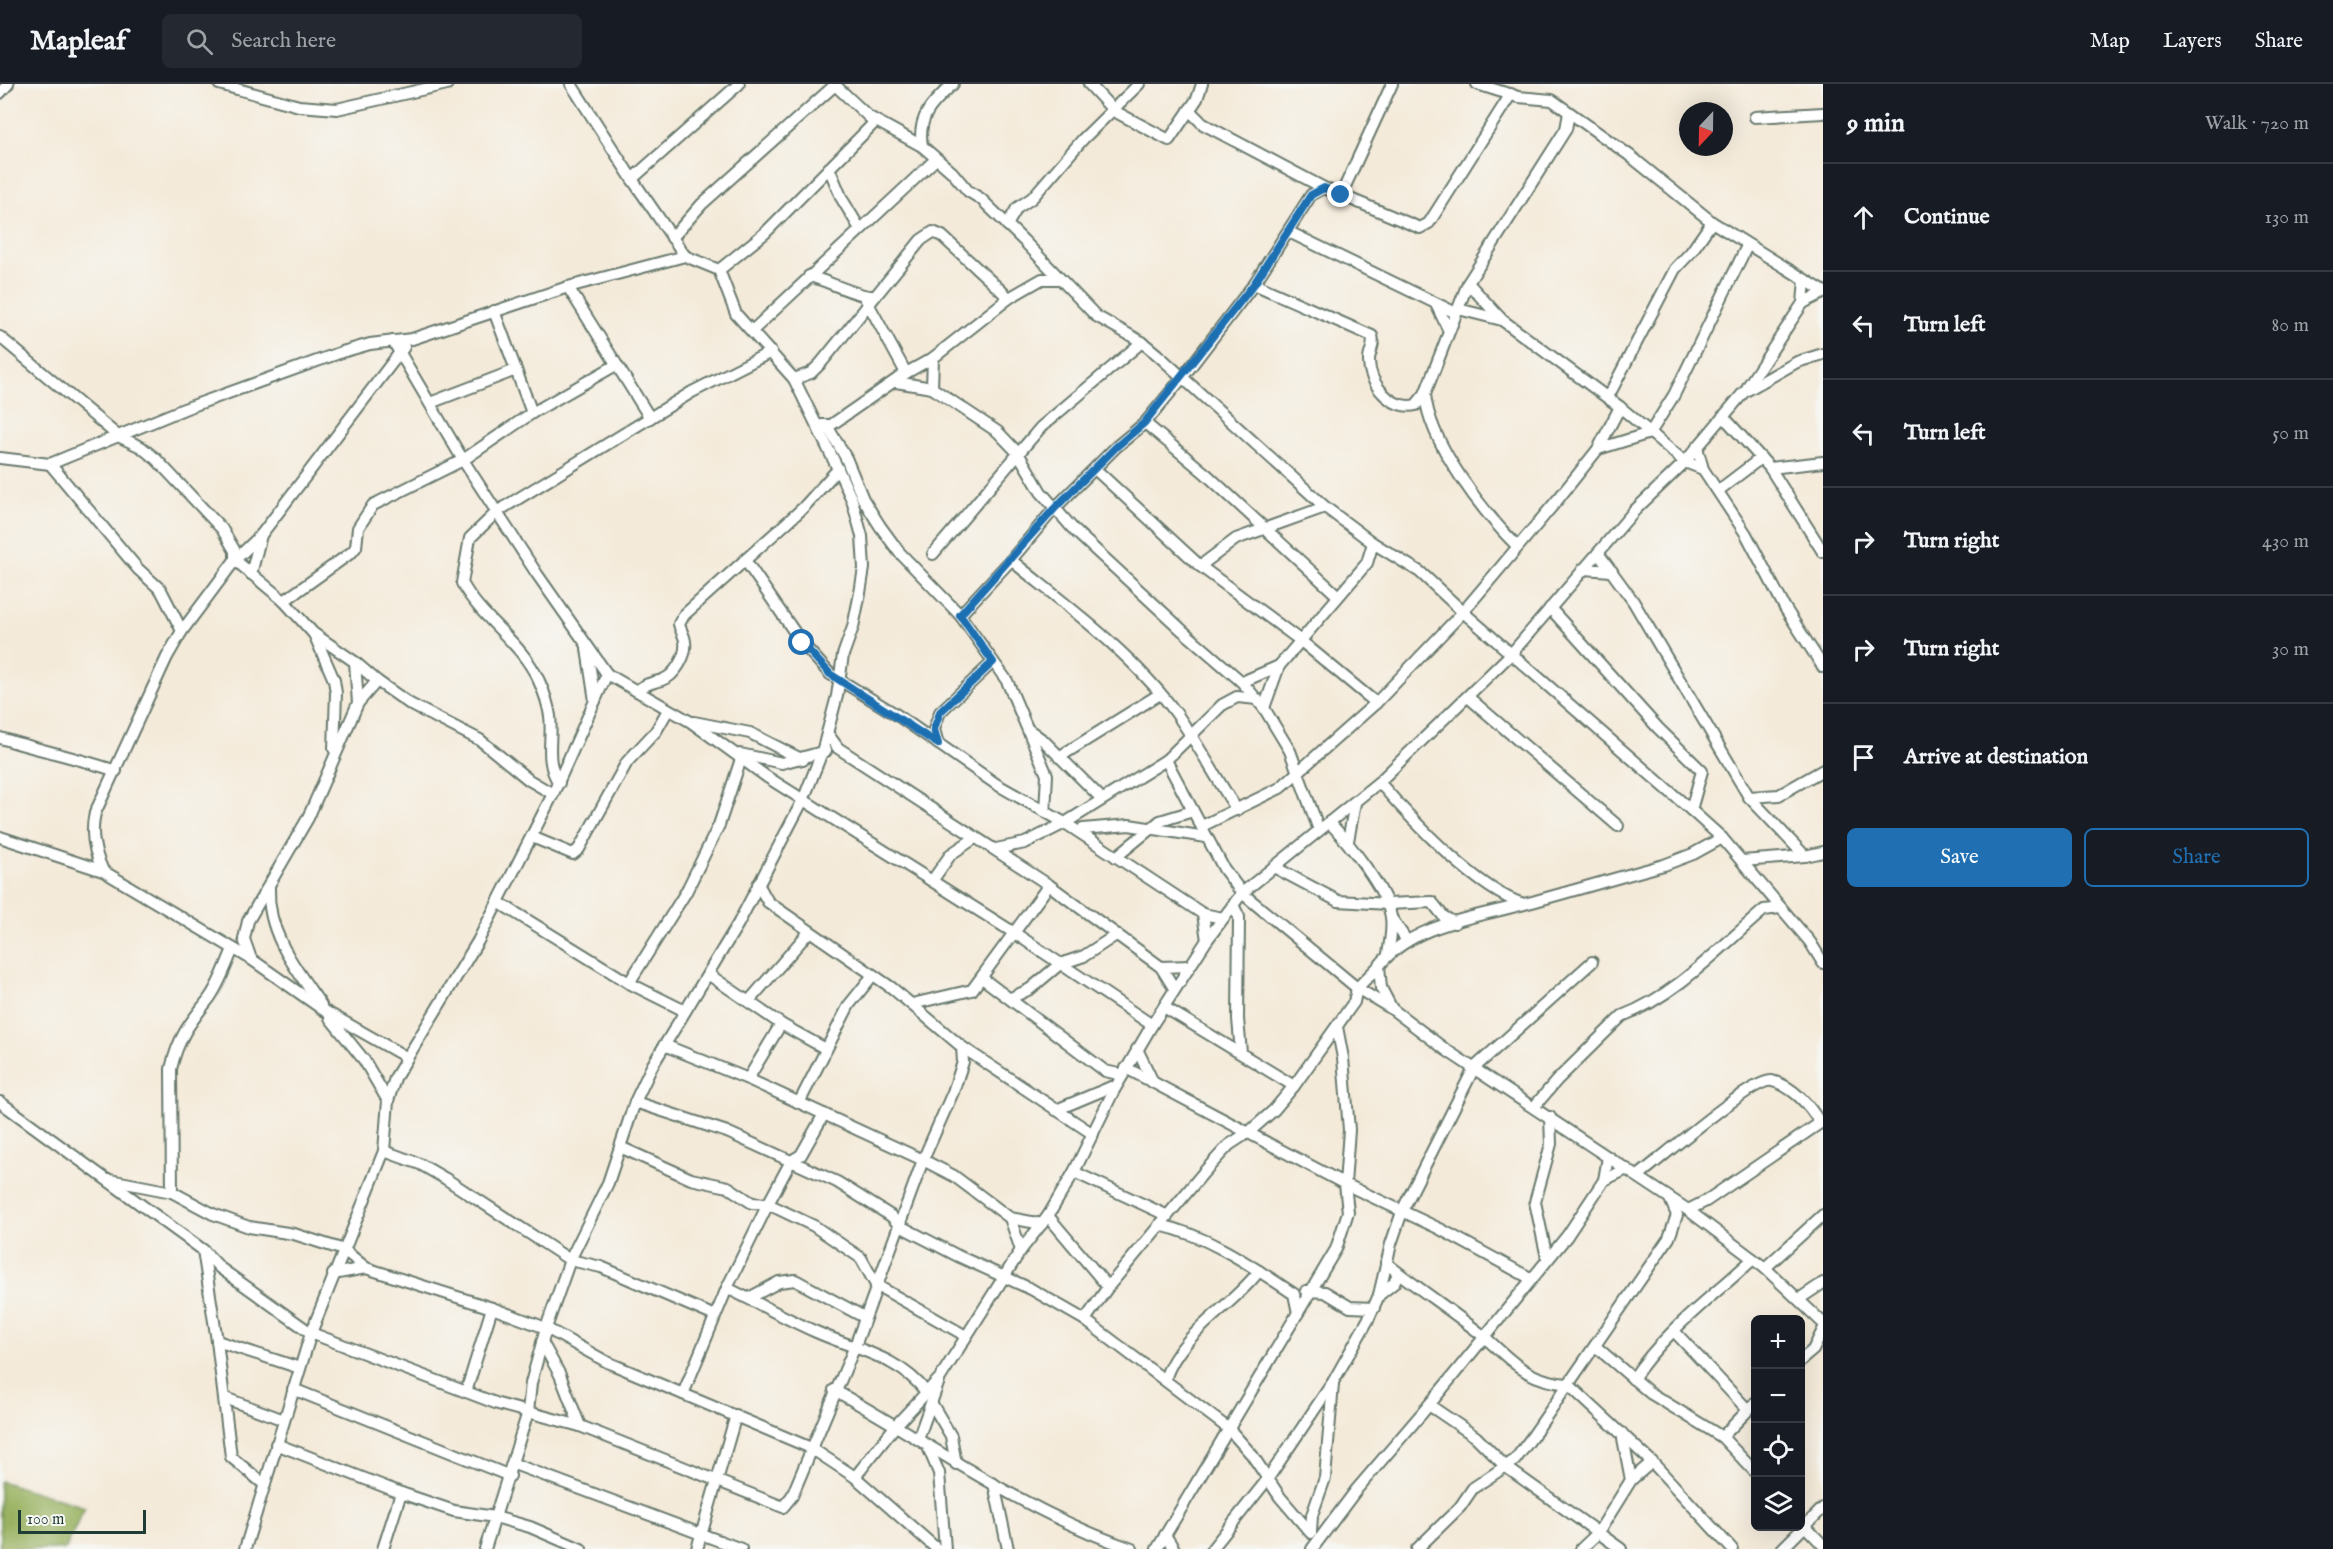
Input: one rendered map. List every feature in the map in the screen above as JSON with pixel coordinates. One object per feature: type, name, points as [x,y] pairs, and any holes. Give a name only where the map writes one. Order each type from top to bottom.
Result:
[{"type":"street","points":[[0,93],[8,84]]},
{"type":"street","points":[[219,84],[299,106],[337,109],[447,84]]},
{"type":"street","points":[[571,84],[685,256],[719,270],[724,279],[730,303],[794,379],[826,426],[846,458],[863,499],[880,526],[899,552],[960,615],[1007,681],[1047,775],[1045,811]]},
{"type":"street","points":[[922,146],[919,129],[928,110],[953,84]]},
{"type":"street","points":[[1089,84],[1114,111],[1169,140],[1189,110],[1202,84]]},
{"type":"street","points":[[1007,225],[1017,208],[1032,198],[1083,139],[1139,84]]},
{"type":"street","points":[[1341,195],[1392,84]]},
{"type":"street","points":[[855,1477],[897,1424],[940,1378],[1003,1277],[1045,1220],[1074,1172],[1112,1089],[1125,1072],[1174,988],[1242,893],[1379,782],[1511,654],[1635,510],[1685,462],[1744,392],[1803,303],[1823,292],[1712,222],[1629,155],[1552,100],[1510,94],[1477,84]]},
{"type":"street","points":[[672,238],[702,204],[834,85],[875,122],[922,146],[1007,225],[1096,316],[1142,342],[1325,507],[1388,554],[1437,585],[1463,612],[1691,810],[1722,838],[1742,861],[1810,942],[1823,963]]},
{"type":"street","points":[[632,179],[687,133],[733,86]]},
{"type":"street","points":[[1189,110],[1203,124],[1324,188],[1411,225],[1425,227],[1510,94]]},
{"type":"street","points":[[1254,284],[1372,336],[1370,366],[1379,388],[1390,400],[1402,406],[1416,405],[1425,394],[1468,283],[1566,129],[1569,113]]},
{"type":"street","points":[[1755,117],[1823,113]]},
{"type":"street","points":[[719,270],[765,233],[875,122]]},
{"type":"street","points":[[1566,129],[1582,123]]},
{"type":"street","points":[[903,135],[919,129]]},
{"type":"street","points":[[752,331],[936,159]]},
{"type":"street","points":[[829,168],[842,199],[860,229]]},
{"type":"street","points":[[960,615],[1054,509],[1144,423],[1182,378],[1254,284],[1289,232],[1311,195],[1311,181]]},
{"type":"street","points":[[1311,195],[1324,188]]},
{"type":"street","points":[[1608,397],[1675,269],[1695,247],[1712,222]]},
{"type":"street","points":[[794,379],[811,373],[821,363],[866,301],[876,296],[921,240],[933,232],[942,236],[1009,298]]},
{"type":"street","points":[[1289,232],[1436,304],[1457,311],[1502,320]]},
{"type":"street","points":[[1598,449],[1650,433],[1678,386],[1747,246]]},
{"type":"street","points":[[0,458],[50,464],[342,352],[412,339],[568,287],[685,256]]},
{"type":"street","points":[[822,264],[829,280]]},
{"type":"street","points":[[1042,279],[1048,268]]},
{"type":"street","points":[[809,276],[829,280],[866,301],[906,373]]},
{"type":"street","points":[[826,426],[896,382],[906,373],[933,358],[1009,298],[1042,279],[1058,279]]},
{"type":"street","points":[[1803,303],[1805,280]]},
{"type":"street","points":[[1468,283],[1502,320],[1608,397],[1685,462],[1703,469]]},
{"type":"street","points":[[568,287],[650,418]]},
{"type":"street","points":[[1436,304],[1449,331]]},
{"type":"street","points":[[494,311],[532,413]]},
{"type":"street","points":[[0,337],[118,436],[141,447],[156,459],[222,529],[235,551],[235,560],[284,601],[313,633],[410,704],[480,740],[529,780],[553,794]]},
{"type":"street","points":[[103,871],[96,856],[92,823],[102,796],[116,771],[167,657],[182,631],[235,560],[261,535],[412,339]]},
{"type":"street","points":[[393,341],[463,460],[606,675],[691,722],[738,756],[1016,934],[1152,1025]]},
{"type":"street","points":[[933,554],[1008,463],[1049,420],[1142,342]]},
{"type":"street","points":[[559,783],[549,763],[550,718],[538,678],[511,639],[476,606],[462,583],[470,538],[498,511],[692,392],[771,352]]},
{"type":"street","points":[[1744,392],[1797,362],[1823,354]]},
{"type":"street","points":[[932,388],[933,358]]},
{"type":"street","points":[[284,601],[352,552],[356,546],[358,528],[373,505],[463,460],[532,413],[616,365]]},
{"type":"street","points":[[430,403],[516,370]]},
{"type":"street","points":[[896,382],[932,388],[998,432],[1018,453],[1054,509],[1101,557],[1243,683],[1281,732],[1299,773],[1319,830]]},
{"type":"street","points":[[1425,394],[1431,424],[1440,441],[1484,510],[1517,546]]},
{"type":"street","points":[[1083,831],[1129,825],[1204,831],[1237,810],[1280,788],[1299,773],[1376,703],[1463,612],[1598,449],[1620,407]]},
{"type":"street","points":[[1724,416],[1770,468],[1823,552]]},
{"type":"street","points":[[1144,423],[1265,528],[1338,596]]},
{"type":"street","points":[[485,1549],[514,1464],[528,1412],[531,1383],[546,1328],[570,1260],[608,1182],[635,1102],[663,1045],[708,974],[804,798],[822,752],[837,696],[843,656],[853,627],[864,568],[862,536],[852,500],[825,440],[826,426]]},
{"type":"street","points":[[1697,447],[1703,469],[1746,534],[1785,608],[1823,667]]},
{"type":"street","points":[[1719,490],[1761,458]]},
{"type":"street","points":[[1770,468],[1823,462]]},
{"type":"street","points":[[1008,463],[1024,465]]},
{"type":"street","points":[[50,464],[138,569],[161,590],[182,631]]},
{"type":"street","points":[[637,691],[641,687],[671,676],[684,650],[685,641],[679,624],[681,619],[803,508],[838,469]]},
{"type":"street","points":[[1095,469],[1200,566],[1301,641],[1376,703]]},
{"type":"street","points":[[1200,566],[1236,539],[1325,507]]},
{"type":"street","points":[[251,574],[261,535]]},
{"type":"street","points":[[1261,704],[1279,666],[1367,563],[1373,543]]},
{"type":"street","points":[[1598,553],[1612,570],[1749,797],[1793,853]]},
{"type":"street","points":[[1367,563],[1388,554]]},
{"type":"street","points":[[744,560],[802,643],[816,660],[840,681],[897,716],[996,784],[1083,831],[1116,857],[1203,914],[1222,918]]},
{"type":"street","points":[[1011,560],[1081,617],[1160,694],[1177,714],[1237,810]]},
{"type":"street","points":[[1583,569],[1612,570]]},
{"type":"street","points":[[1550,608],[1658,728],[1702,771],[1691,810]]},
{"type":"street","points":[[313,633],[334,680],[336,693],[334,755]]},
{"type":"street","points":[[586,646],[595,702]]},
{"type":"street","points":[[355,662],[358,703]]},
{"type":"street","points":[[938,744],[934,729],[940,712],[993,662]]},
{"type":"street","points":[[996,849],[1025,843],[1065,823],[1101,798],[1166,760],[1222,705],[1237,697],[1243,683],[1279,666]]},
{"type":"street","points":[[245,1549],[311,1333],[384,1151],[388,1101],[395,1078],[478,941],[559,783],[606,675]]},
{"type":"street","points":[[251,959],[246,949],[245,930],[308,818],[358,703],[377,681]]},
{"type":"street","points":[[837,696],[854,690]]},
{"type":"street","points":[[1059,757],[1160,694]]},
{"type":"street","points":[[1237,697],[1261,704]]},
{"type":"street","points":[[1468,697],[1618,826]]},
{"type":"street","points":[[532,837],[573,854],[579,849],[627,762],[651,737],[668,710]]},
{"type":"street","points":[[691,722],[750,733],[803,760]]},
{"type":"street","points":[[1029,730],[1101,798]]},
{"type":"street","points":[[827,733],[838,748],[975,838],[996,849],[1161,967],[1174,988]]},
{"type":"street","points":[[0,738],[57,755],[76,757],[116,771]]},
{"type":"street","points":[[738,756],[772,763],[803,760],[838,748]]},
{"type":"street","points":[[629,983],[686,892],[719,825],[738,756]]},
{"type":"street","points":[[1166,760],[1224,869],[1242,893],[1357,988],[1688,1210],[1765,1268],[1823,1323]]},
{"type":"street","points":[[1749,797],[1779,795],[1823,770]]},
{"type":"street","points":[[1379,782],[1402,809],[1496,893],[1526,904]]},
{"type":"street","points":[[1348,841],[1355,802]]},
{"type":"street","points":[[1083,831],[1085,811]]},
{"type":"street","points":[[1116,857],[1167,817],[1193,811]]},
{"type":"street","points":[[1329,822],[1348,841],[1388,904],[1392,919],[1407,941]]},
{"type":"street","points":[[0,837],[103,871],[251,959],[325,1011],[406,1058]]},
{"type":"street","points":[[932,882],[951,854],[975,838]]},
{"type":"street","points":[[1086,1320],[1108,1287],[1166,1215],[1229,1145],[1249,1132],[1274,1110],[1294,1086],[1354,1002],[1357,988],[1388,954],[1407,941],[1455,922],[1664,865],[1693,854],[1722,838]]},
{"type":"street","points":[[1742,861],[1793,853],[1805,856],[1823,852]]},
{"type":"street","points":[[1274,867],[1338,901],[1388,904],[1432,902],[1444,917],[1455,922]]},
{"type":"street","points":[[758,884],[768,902],[912,1004],[962,1047],[1093,1134]]},
{"type":"street","points":[[912,1004],[967,993],[982,978],[1016,934],[1049,885]]},
{"type":"street","points":[[269,887],[270,916],[274,930],[296,970],[364,1060],[388,1101]]},
{"type":"street","points":[[1534,1107],[1622,1016],[1635,1012],[1688,978],[1764,910],[1769,893]]},
{"type":"street","points":[[750,899],[768,902]]},
{"type":"street","points":[[498,902],[629,983],[685,1011]]},
{"type":"street","points":[[1233,905],[1239,916],[1238,1019],[1241,1053]]},
{"type":"street","points":[[1764,910],[1780,908]]},
{"type":"street","points":[[1203,914],[1207,940]]},
{"type":"street","points":[[1388,954],[1392,919]]},
{"type":"street","points":[[748,1001],[809,932]]},
{"type":"street","points":[[1011,998],[1030,989],[1060,964],[1084,956],[1116,935]]},
{"type":"street","points":[[1810,942],[1823,939]]},
{"type":"street","points":[[172,1192],[171,1069],[176,1049],[193,1016],[209,999],[233,949]]},
{"type":"street","points":[[1212,1549],[1267,1480],[1333,1382],[1374,1308],[1403,1209],[1474,1068],[1592,962]]},
{"type":"street","points":[[1161,967],[1190,966]]},
{"type":"street","points":[[1379,966],[1382,988],[1392,1010]]},
{"type":"street","points":[[708,974],[781,1024],[826,1049]]},
{"type":"street","points":[[799,1103],[849,1005],[873,975]]},
{"type":"street","points":[[982,978],[1104,1071],[1112,1089]]},
{"type":"street","points":[[1354,1002],[1369,996]]},
{"type":"street","points":[[1164,1006],[1294,1086]]},
{"type":"street","points":[[748,1079],[781,1024]]},
{"type":"street","points":[[1157,1549],[1336,1249],[1345,1225],[1348,1212],[1345,1185],[1348,1119],[1343,1058],[1337,1027]]},
{"type":"street","points":[[663,1045],[748,1079],[923,1160],[954,1176],[1010,1218],[1045,1220],[1108,1287]]},
{"type":"street","points":[[0,1102],[203,1250],[220,1268],[311,1333],[466,1392],[580,1426],[716,1478],[783,1507],[792,1496],[834,1390],[855,1346],[923,1160],[963,1062],[962,1047]]},
{"type":"street","points":[[1137,1049],[1154,1082]]},
{"type":"street","points":[[963,1062],[975,1055]]},
{"type":"street","points":[[1104,1071],[1125,1072],[1154,1082],[1345,1185],[1403,1209],[1530,1278]]},
{"type":"street","points":[[1638,1176],[1712,1116],[1762,1083],[1772,1081],[1793,1092],[1806,1102],[1822,1122],[1706,1201],[1688,1210]]},
{"type":"street","points":[[1056,1110],[1112,1089]]},
{"type":"street","points":[[635,1102],[727,1132],[846,1187],[891,1216],[900,1226],[1086,1320],[1229,1429],[1252,1455],[1267,1480],[1310,1532]]},
{"type":"street","points":[[683,1394],[727,1288],[768,1204],[791,1161],[801,1155],[824,1114]]},
{"type":"street","points":[[1547,1258],[1535,1202],[1551,1144],[1550,1117]]},
{"type":"street","points":[[1229,1145],[1233,1123]]},
{"type":"street","points":[[620,1147],[691,1179],[728,1187],[752,1203],[768,1204],[814,1226],[861,1258],[876,1285],[966,1336]]},
{"type":"street","points":[[384,1151],[420,1164],[446,1179],[570,1260],[602,1267],[715,1316]]},
{"type":"street","points":[[1312,1547],[1530,1278],[1567,1236],[1604,1180],[1608,1157]]},
{"type":"street","points":[[1604,1180],[1627,1169]]},
{"type":"street","points":[[1074,1172],[1166,1215]]},
{"type":"street","points":[[106,1179],[172,1192],[213,1214],[249,1227],[294,1234],[344,1250],[366,1268],[492,1308],[546,1328],[607,1362],[811,1448],[855,1477],[937,1549]]},
{"type":"street","points":[[1417,1549],[1460,1507],[1473,1488],[1511,1464],[1669,1238],[1677,1215],[1670,1199]]},
{"type":"street","points":[[1702,1221],[1706,1201]]},
{"type":"street","points":[[1765,1268],[1823,1215]]},
{"type":"street","points":[[1010,1218],[1021,1250]]},
{"type":"street","points":[[1159,1226],[1185,1233],[1259,1271],[1294,1294],[1298,1313]]},
{"type":"street","points":[[203,1250],[225,1398],[231,1457],[265,1485]]},
{"type":"street","points":[[1633,1379],[1644,1361],[1752,1259]]},
{"type":"street","points":[[1386,1263],[1396,1278],[1408,1281],[1483,1336],[1504,1357],[1532,1375],[1552,1383],[1568,1384],[1652,1462],[1732,1549]]},
{"type":"street","points":[[333,1274],[366,1268]]},
{"type":"street","points":[[1165,1379],[1173,1359],[1187,1342],[1236,1299],[1259,1271]]},
{"type":"street","points":[[1379,1295],[1396,1278]]},
{"type":"street","points":[[749,1298],[779,1282],[795,1281],[864,1317]]},
{"type":"street","points":[[1799,1299],[1823,1283]]},
{"type":"street","points":[[727,1288],[813,1331],[855,1346],[896,1366],[918,1381],[926,1392]]},
{"type":"street","points":[[1294,1294],[1312,1290],[1325,1292],[1350,1307],[1374,1308]]},
{"type":"street","points":[[466,1392],[492,1308]]},
{"type":"street","points":[[1805,1357],[1818,1348],[1823,1330]]},
{"type":"street","points":[[1674,1331],[1751,1405],[1722,1437]]},
{"type":"street","points":[[217,1341],[300,1368]]},
{"type":"street","points":[[543,1342],[560,1375],[580,1426]]},
{"type":"street","points":[[1594,1346],[1650,1393],[1722,1437],[1751,1469]]},
{"type":"street","points":[[1644,1361],[1650,1393]]},
{"type":"street","points":[[940,1378],[922,1442],[939,1473],[945,1549]]},
{"type":"street","points":[[1312,1547],[1310,1532],[1312,1515],[1325,1478],[1333,1382]]},
{"type":"street","points":[[294,1389],[510,1476]]},
{"type":"street","points":[[834,1390],[897,1424],[956,1464],[1076,1528],[1132,1549]]},
{"type":"street","points":[[225,1398],[284,1420]]},
{"type":"street","points":[[932,1404],[951,1436],[956,1464]]},
{"type":"street","points":[[1429,1405],[1476,1437],[1511,1464],[1517,1473],[1621,1549]]},
{"type":"street","points":[[697,1549],[736,1416]]},
{"type":"street","points":[[1622,1433],[1631,1480]]},
{"type":"street","points":[[276,1444],[454,1512],[495,1517],[530,1527],[581,1549]]},
{"type":"street","points":[[1581,1549],[1598,1533],[1631,1480],[1652,1462]]},
{"type":"street","points":[[514,1464],[741,1549]]},
{"type":"street","points":[[994,1484],[1008,1549]]},
{"type":"street","points":[[383,1549],[401,1493]]},
{"type":"street","points":[[1805,1523],[1823,1508]]},
{"type":"street","points":[[1805,1527],[1823,1545]]},
{"type":"street","points":[[1782,1549],[1798,1531]]},
{"type":"street","points":[[1165,1535],[1174,1549]]},
{"type":"green space","points":[[0,1481],[85,1507],[65,1549],[0,1549]]},
{"type":"route","points":[[802,643],[830,674],[938,744],[934,729],[940,712],[993,662],[960,615],[1054,509],[1116,447],[1144,423],[1182,378],[1254,284],[1311,195],[1324,188],[1341,195]]}]
